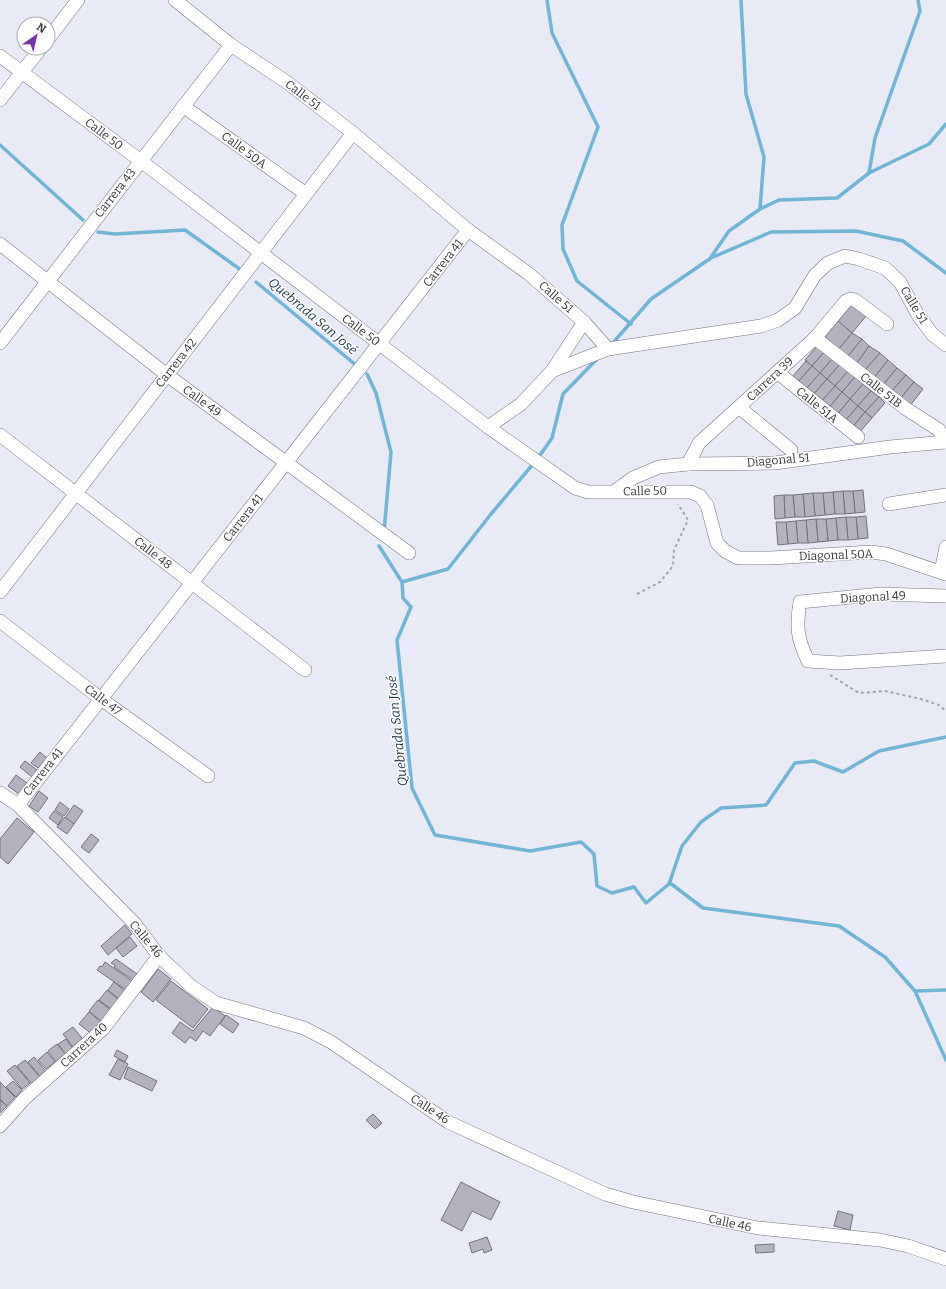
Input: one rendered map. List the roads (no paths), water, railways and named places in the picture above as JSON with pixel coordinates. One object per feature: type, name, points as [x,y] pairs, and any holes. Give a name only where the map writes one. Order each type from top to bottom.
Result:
[{"type":"street","points":[[56,29],[78,0]]},
{"type":"street","name":"Calle 51","points":[[175,0],[231,44],[288,83],[353,133],[468,230],[530,274],[584,322],[608,349],[762,326],[778,320],[795,308],[815,275],[828,263],[845,256],[885,268],[900,282],[918,315],[933,335],[946,345]]},
{"type":"street","name":"Carrera 43","points":[[1,340],[231,44]]},
{"type":"street","name":"Calle 50","points":[[0,56],[141,161],[379,344],[488,426],[574,488],[588,492],[691,492],[700,496],[707,505],[717,543],[725,552]]},
{"type":"street","points":[[0,100],[35,56]]},
{"type":"street","name":"Calle 50A","points":[[183,106],[306,194]]},
{"type":"street","name":"Carrera 42","points":[[0,592],[353,133]]},
{"type":"street","name":"Carrera 41","points":[[18,805],[468,230]]},
{"type":"street","name":"Calle 49","points":[[0,244],[167,375],[409,553]]},
{"type":"street","name":"Carrera 39","points":[[688,464],[700,443],[815,338],[846,301],[851,299],[856,300],[887,324]]},
{"type":"street","points":[[488,426],[521,404],[552,370],[584,322]]},
{"type":"street","name":"Calle 51B","points":[[815,338],[905,408],[939,430],[946,442]]},
{"type":"street","points":[[552,370],[608,349]]},
{"type":"street","name":"Calle 51A","points":[[777,372],[858,437]]},
{"type":"street","points":[[740,408],[791,450]]},
{"type":"street","name":"Calle 48","points":[[0,435],[305,670]]},
{"type":"street","name":"Diagonal 51","points":[[615,491],[633,478],[659,467],[688,464],[775,463],[890,447],[946,442]]},
{"type":"street","points":[[889,504],[946,495]]},
{"type":"street","points":[[943,573],[946,547]]},
{"type":"street","name":"Diagonal 50A","points":[[725,552],[738,558],[771,558],[871,552],[886,554],[943,573]]},
{"type":"street","name":"Diagonal 49","points":[[946,596],[881,594],[800,602],[797,619],[799,643],[808,661],[840,663],[946,656]]},
{"type":"street","name":"Calle 47","points":[[0,621],[101,699],[208,776]]},
{"type":"street","name":"Calle 46","points":[[0,793],[18,805],[134,924],[159,956],[192,987],[216,1003],[304,1028],[331,1042],[448,1122],[604,1194],[633,1202],[758,1228],[880,1240],[908,1246],[946,1259]]},
{"type":"street","name":"Carrera 40","points":[[0,1126],[25,1098],[103,1029],[159,956]]},
{"type":"waterway","points":[[547,0],[552,33],[598,127],[562,225],[563,249],[577,281],[631,324]]},
{"type":"waterway","points":[[741,0],[746,94],[764,157],[760,209]]},
{"type":"waterway","points":[[869,173],[875,138],[920,11],[918,0]]},
{"type":"waterway","points":[[711,257],[729,231],[760,209],[779,200],[837,198],[869,173],[929,144],[946,124]]},
{"type":"waterway","name":"Quebrada San José","points":[[0,145],[83,220]]},
{"type":"waterway","name":"Quebrada San José","points":[[98,232],[115,234],[185,230],[241,270]]},
{"type":"waterway","points":[[612,344],[651,299],[711,258],[771,232],[856,231],[903,241],[946,273]]},
{"type":"waterway","name":"Quebrada San José","points":[[256,282],[357,366]]},
{"type":"waterway","points":[[538,458],[552,438],[563,394],[598,358]]},
{"type":"waterway","name":"Quebrada San José","points":[[367,374],[376,393],[391,452],[384,532]]},
{"type":"waterway","points":[[402,582],[448,569],[491,514],[534,463]]},
{"type":"waterway","name":"Quebrada San José","points":[[379,546],[402,582],[403,598],[411,607],[397,640],[412,788],[435,835],[530,851],[581,842],[594,854],[597,886],[612,893],[634,887],[646,903],[669,884],[682,846],[701,822],[721,808],[766,805],[795,763],[814,761],[843,772],[879,751],[946,737]]},
{"type":"waterway","points":[[670,883],[703,908],[839,926],[885,957],[915,991],[946,1060]]},
{"type":"waterway","points":[[915,991],[946,990]]}]
